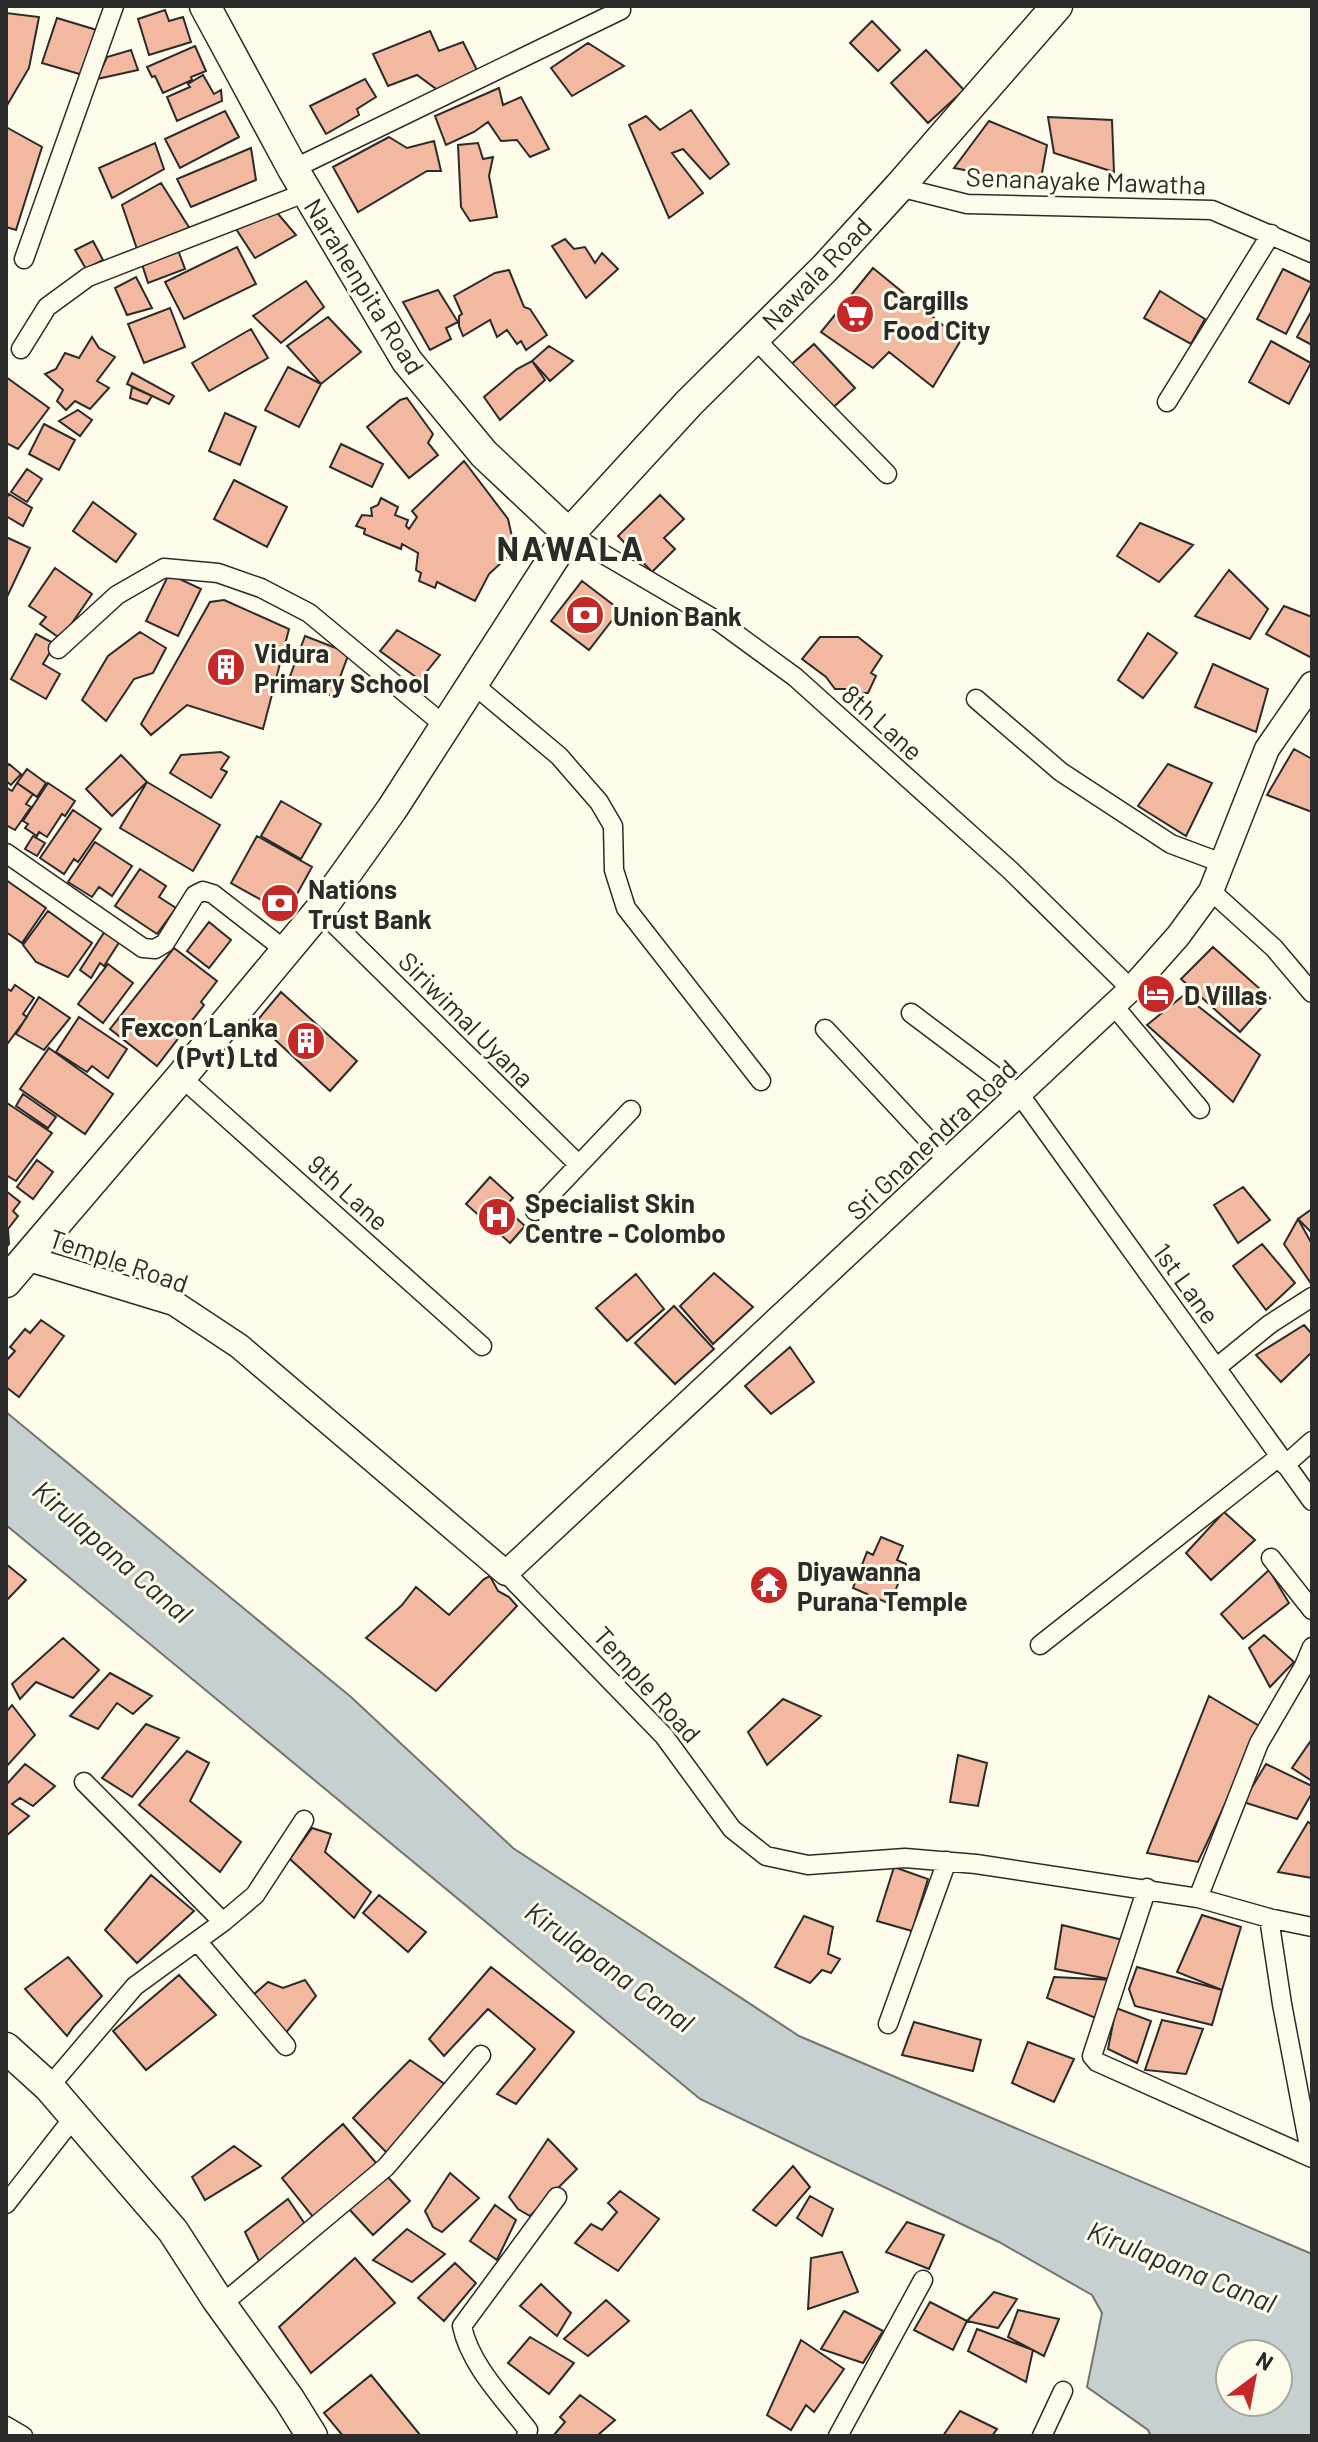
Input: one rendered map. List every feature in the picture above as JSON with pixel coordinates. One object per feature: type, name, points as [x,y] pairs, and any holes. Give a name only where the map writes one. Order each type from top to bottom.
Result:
[{"type":"main road","name":"Narahenpita Road","points":[[205,6],[300,181],[407,361],[484,454],[569,534]]},
{"type":"main road","name":"Nawala Road","points":[[13,1270],[181,1077],[320,910],[392,809],[569,534],[753,337],[825,268],[1057,6]]},
{"type":"main road","points":[[6,2048],[49,2087],[173,2231],[312,2436]]},
{"type":"street","points":[[24,259],[114,6]]},
{"type":"street","points":[[21,349],[47,307],[88,277],[300,181],[621,10]]},
{"type":"street","name":"Senanayake Mawatha","points":[[899,187],[967,204],[1212,210],[1312,253]]},
{"type":"street","points":[[1167,402],[1271,234]]},
{"type":"street","points":[[753,337],[887,474]]},
{"type":"street","name":"8th Lane","points":[[569,534],[721,623],[795,677],[1010,870],[1123,998],[1200,1109]]},
{"type":"street","points":[[58,649],[117,595],[164,568],[218,573],[261,588],[309,613],[444,725]]},
{"type":"street","points":[[473,684],[559,756],[599,802],[613,826],[614,870],[626,908],[761,1081]]},
{"type":"street","name":"Sri Gnanendra Road","points":[[506,1573],[1123,998],[1178,936],[1211,891],[1267,749],[1312,684]]},
{"type":"street","points":[[976,699],[1061,772],[1171,844],[1222,863]]},
{"type":"street","points":[[6,853],[143,948],[155,949],[165,943],[195,895],[203,891],[213,894],[285,950]]},
{"type":"street","points":[[1211,891],[1274,948],[1312,993]]},
{"type":"street","name":"Siriwimal Uyana","points":[[320,910],[579,1165]]},
{"type":"street","name":"1st Lane","points":[[911,1013],[1020,1095],[1312,1501]]},
{"type":"street","points":[[825,1029],[948,1161]]},
{"type":"street","name":"9th Lane","points":[[181,1077],[482,1346]]},
{"type":"street","points":[[535,1211],[631,1110]]},
{"type":"street","name":"Temple Road","points":[[13,1270],[174,1303],[239,1346],[506,1573],[664,1736],[732,1829],[766,1856],[808,1865],[905,1858],[947,1861],[1147,1888],[1312,1927]]},
{"type":"street","points":[[1216,1368],[1270,1324],[1312,1297]]},
{"type":"street","points":[[1040,1645],[1109,1589],[1312,1441]]},
{"type":"street","points":[[1271,1558],[1312,1610]]},
{"type":"street","points":[[1198,1898],[1259,1743],[1312,1647]]},
{"type":"street","points":[[84,1782],[223,1922]]},
{"type":"street","points":[[49,2087],[135,1986],[255,1895],[304,1820]]},
{"type":"street","points":[[888,2024],[947,1861]]},
{"type":"street","points":[[1147,1888],[1092,2056],[1097,2062],[1311,2158]]},
{"type":"street","points":[[1269,1918],[1311,2158]]},
{"type":"street","points":[[197,1941],[286,2046]]},
{"type":"street","points":[[221,2305],[386,2167],[481,2055]]},
{"type":"street","points":[[6,2204],[74,2117]]},
{"type":"street","points":[[526,2436],[528,2430],[465,2343],[462,2326],[557,2197]]},
{"type":"street","points":[[838,2436],[923,2280]]},
{"type":"street","points":[[1042,2436],[1063,2391]]},
{"type":"street","points":[[6,2426],[23,2436]]},
{"type":"water","name":"Kirulapana Canal","points":[[6,1412],[351,1697],[513,1848],[799,2036],[1312,2254],[1312,2436],[1151,2436],[1148,2430],[1087,2387],[1102,2313],[1092,2295],[999,2242],[700,2099],[6,1525]]},
{"type":"building","points":[[165,10],[169,21],[183,17],[191,42],[149,55],[138,19]]},
{"type":"building","points":[[6,13],[39,17],[29,68],[6,107]]},
{"type":"building","points":[[57,18],[100,31],[83,75],[42,63]]},
{"type":"building","points":[[872,21],[900,50],[878,71],[850,43]]},
{"type":"building","points":[[430,31],[439,51],[463,42],[478,72],[439,91],[417,75],[388,86],[373,54]]},
{"type":"building","points":[[588,43],[624,66],[572,96],[551,68]]},
{"type":"building","points":[[195,46],[206,71],[163,93],[147,67]]},
{"type":"building","points":[[131,50],[138,70],[97,79],[107,57]]},
{"type":"building","points":[[926,50],[964,90],[928,123],[891,83]]},
{"type":"building","points":[[203,75],[214,94],[221,90],[222,101],[177,121],[167,97],[190,87],[188,84]]},
{"type":"building","points":[[365,79],[376,97],[357,109],[359,115],[326,134],[310,106]]},
{"type":"building","points":[[499,88],[503,105],[521,97],[549,149],[530,157],[517,140],[501,141],[488,122],[446,145],[435,116]]},
{"type":"building","points":[[691,110],[729,164],[710,179],[683,149],[672,153],[703,193],[669,218],[629,125],[646,116],[660,130]]},
{"type":"building","points":[[225,111],[239,137],[180,168],[165,139]]},
{"type":"building","points":[[1048,117],[1112,120],[1114,172],[1054,153]]},
{"type":"building","points":[[989,121],[1047,145],[1040,184],[954,168]]},
{"type":"building","points":[[6,127],[42,147],[16,230],[6,227]]},
{"type":"building","points":[[389,137],[407,148],[434,141],[441,171],[427,171],[358,212],[333,167]]},
{"type":"building","points":[[155,143],[164,169],[112,198],[99,168]]},
{"type":"building","points":[[478,143],[483,159],[493,157],[489,176],[497,217],[470,221],[461,207],[458,145]]},
{"type":"building","points":[[251,148],[256,180],[191,207],[177,179]]},
{"type":"building","points":[[161,183],[192,232],[137,249],[122,205]]},
{"type":"building","points":[[273,208],[296,235],[255,258],[236,229]]},
{"type":"building","points":[[565,239],[574,249],[585,247],[595,263],[602,253],[618,269],[586,298],[552,246]]},
{"type":"building","points":[[93,241],[103,260],[86,269],[75,250]]},
{"type":"building","points":[[237,247],[256,284],[184,319],[165,282]]},
{"type":"building","points":[[178,250],[185,269],[148,283],[142,264]]},
{"type":"building","points":[[873,268],[961,340],[933,387],[889,352],[873,368],[821,332]]},
{"type":"building","points":[[1283,269],[1312,283],[1286,334],[1257,319]]},
{"type":"building","points":[[509,270],[524,307],[530,309],[547,335],[526,350],[521,341],[517,344],[507,330],[497,337],[490,320],[463,336],[459,326],[459,316],[462,314],[454,296],[495,273]]},
{"type":"building","points":[[136,277],[152,308],[127,315],[115,288]]},
{"type":"building","points":[[306,281],[324,307],[281,343],[253,316]]},
{"type":"building","points":[[438,290],[458,322],[446,328],[451,339],[430,350],[403,302]]},
{"type":"building","points":[[1160,291],[1205,319],[1191,344],[1144,318]]},
{"type":"building","points":[[170,308],[185,347],[144,363],[128,324]]},
{"type":"building","points":[[1312,310],[1312,345],[1297,337]]},
{"type":"building","points":[[328,317],[361,352],[321,384],[287,346]]},
{"type":"building","points":[[251,329],[268,358],[209,391],[192,363]]},
{"type":"building","points":[[92,337],[99,348],[115,357],[97,381],[109,388],[90,409],[75,401],[66,410],[57,401],[63,390],[45,374],[56,369],[65,353],[79,358]]},
{"type":"building","points":[[1271,341],[1311,363],[1289,404],[1249,382]]},
{"type":"building","points":[[814,344],[855,388],[829,411],[788,367]]},
{"type":"building","points":[[549,346],[573,361],[550,381],[532,361]]},
{"type":"building","points":[[532,361],[545,380],[500,420],[484,397],[517,369]]},
{"type":"building","points":[[288,367],[321,384],[299,427],[265,410]]},
{"type":"building","points":[[132,373],[174,396],[169,404],[127,384]]},
{"type":"building","points":[[6,377],[49,408],[18,449],[6,443]]},
{"type":"building","points":[[132,387],[152,396],[147,404],[130,398]]},
{"type":"building","points":[[407,398],[433,434],[428,443],[438,455],[409,478],[367,427],[400,400]]},
{"type":"building","points":[[78,410],[92,420],[80,436],[59,421]]},
{"type":"building","points":[[225,413],[256,427],[240,465],[209,451]]},
{"type":"building","points":[[44,424],[75,440],[59,470],[29,454]]},
{"type":"building","points":[[341,444],[383,464],[372,487],[330,467]]},
{"type":"building","points":[[464,461],[508,519],[515,550],[489,574],[475,601],[437,582],[435,588],[419,581],[421,573],[416,570],[418,553],[402,544],[401,549],[364,534],[365,529],[356,526],[362,515],[372,516],[371,508],[378,505],[381,498],[398,507],[395,515],[408,520],[406,526],[409,529],[417,517],[412,511]]},
{"type":"building","points":[[27,469],[42,479],[27,502],[11,492]]},
{"type":"building","points":[[234,480],[287,507],[267,547],[214,519]]},
{"type":"building","points":[[9,494],[32,508],[23,526],[6,516]]},
{"type":"building","points":[[660,495],[684,519],[664,538],[675,549],[652,572],[618,536]]},
{"type":"building","points":[[93,502],[136,534],[116,562],[73,531]]},
{"type":"building","points":[[1140,523],[1193,545],[1159,582],[1117,556]]},
{"type":"building","points":[[6,537],[30,548],[8,595],[6,594]]},
{"type":"building","points":[[55,568],[92,594],[61,639],[40,624],[46,617],[29,606]]},
{"type":"building","points":[[1229,570],[1268,609],[1250,639],[1195,616]]},
{"type":"building","points":[[169,574],[201,589],[178,636],[146,621]]},
{"type":"building","name":"Union Bank","points":[[582,581],[620,610],[589,650],[551,621]]},
{"type":"building","name":"Vidura Primary School","points":[[224,600],[289,629],[263,729],[187,705],[151,735],[141,724],[210,602]]},
{"type":"building","points":[[1284,606],[1312,617],[1312,658],[1266,634]]},
{"type":"building","points":[[397,630],[440,655],[420,680],[380,651]]},
{"type":"building","points":[[140,632],[166,648],[153,673],[134,679],[106,721],[82,700],[108,656]]},
{"type":"building","points":[[1148,633],[1177,653],[1143,698],[1118,680]]},
{"type":"building","points":[[36,634],[55,644],[43,664],[60,674],[46,699],[11,679]]},
{"type":"building","points":[[305,636],[349,653],[333,696],[289,679]]},
{"type":"building","points":[[820,637],[858,637],[882,656],[871,673],[876,676],[868,693],[862,693],[856,699],[847,689],[835,689],[826,677],[802,659]]},
{"type":"building","points":[[1213,664],[1268,689],[1256,732],[1195,707]]},
{"type":"building","points":[[1294,749],[1312,759],[1312,812],[1267,795]]},
{"type":"building","points":[[221,752],[229,757],[221,769],[227,772],[211,798],[170,773],[181,755]]},
{"type":"building","points":[[121,755],[147,782],[112,816],[86,789]]},
{"type":"building","points":[[9,764],[21,774],[11,785],[6,781],[6,767]]},
{"type":"building","points":[[1168,764],[1212,783],[1186,836],[1138,806]]},
{"type":"building","points":[[27,769],[46,783],[37,797],[17,783]]},
{"type":"building","points":[[147,782],[220,825],[193,871],[120,828]]},
{"type":"building","points":[[17,783],[33,794],[26,804],[31,807],[15,830],[6,825],[6,790],[12,791]]},
{"type":"building","points":[[48,783],[75,801],[47,837],[39,832],[37,836],[25,828],[28,824],[23,821]]},
{"type":"building","points":[[281,801],[321,824],[301,859],[261,836]]},
{"type":"building","points":[[73,810],[101,829],[78,862],[74,859],[64,874],[40,858]]},
{"type":"building","points":[[33,836],[45,843],[37,856],[25,849]]},
{"type":"building","points":[[257,836],[312,867],[286,914],[231,883]]},
{"type":"building","points":[[95,842],[132,866],[112,896],[99,887],[92,897],[68,882]]},
{"type":"building","points":[[140,869],[166,886],[159,897],[176,908],[157,934],[115,906]]},
{"type":"building","points":[[6,880],[46,908],[22,943],[6,932]]},
{"type":"building","points":[[48,911],[92,943],[68,977],[36,962],[23,945]]},
{"type":"building","points":[[209,922],[231,940],[209,968],[187,951]]},
{"type":"building","points":[[105,931],[120,941],[104,966],[100,963],[91,978],[80,970]]},
{"type":"building","points":[[1213,947],[1270,998],[1240,1032],[1181,979]]},
{"type":"building","points":[[174,948],[217,981],[201,1002],[204,1005],[157,1066],[110,1029]]},
{"type":"building","points":[[108,964],[133,983],[103,1023],[78,1004]]},
{"type":"building","points":[[15,985],[34,998],[23,1014],[27,1017],[8,1043],[6,988],[11,991]]},
{"type":"building","name":"Fexcon Lanka (Pvt) Ltd","points":[[281,992],[357,1061],[330,1091],[256,1022]]},
{"type":"building","points":[[1184,995],[1260,1055],[1233,1102],[1147,1025]]},
{"type":"building","points":[[39,997],[70,1018],[44,1050],[16,1034]]},
{"type":"building","points":[[79,1017],[127,1049],[108,1078],[92,1066],[87,1072],[56,1052]]},
{"type":"building","points":[[49,1048],[113,1094],[85,1134],[20,1089]]},
{"type":"building","points":[[23,1094],[56,1117],[48,1128],[16,1106]]},
{"type":"building","points":[[7,1103],[52,1133],[16,1181],[6,1175]]},
{"type":"building","points":[[37,1160],[53,1172],[33,1199],[17,1187]]},
{"type":"building","name":"Specialist Skin Centre - Colombo","points":[[490,1177],[513,1198],[504,1207],[525,1226],[510,1243],[466,1204]]},
{"type":"building","points":[[1243,1187],[1270,1220],[1238,1243],[1214,1205]]},
{"type":"building","points":[[6,1191],[20,1202],[13,1211],[18,1216],[8,1229],[9,1244],[6,1248]]},
{"type":"building","points":[[1312,1209],[1312,1233],[1298,1219]]},
{"type":"building","points":[[1298,1219],[1312,1244],[1312,1285],[1284,1244]]},
{"type":"building","points":[[1262,1244],[1295,1283],[1266,1310],[1233,1266]]},
{"type":"building","points":[[714,1273],[753,1307],[713,1344],[680,1306]]},
{"type":"building","points":[[636,1274],[664,1309],[627,1341],[596,1308]]},
{"type":"building","points":[[674,1306],[714,1349],[675,1384],[635,1343]]},
{"type":"building","points":[[41,1320],[64,1336],[19,1397],[6,1387],[6,1361],[15,1351],[10,1347],[25,1329],[30,1333]]},
{"type":"building","points":[[1304,1325],[1312,1334],[1312,1352],[1281,1382],[1256,1355]]},
{"type":"building","points":[[790,1347],[814,1382],[771,1414],[745,1386]]},
{"type":"building","points":[[1224,1512],[1255,1540],[1211,1580],[1186,1553]]},
{"type":"building","points":[[881,1537],[903,1546],[897,1560],[906,1564],[890,1604],[853,1588],[867,1552],[873,1555]]},
{"type":"building","points":[[6,1564],[26,1580],[6,1601]]},
{"type":"building","points":[[1269,1570],[1289,1603],[1243,1639],[1221,1614]]},
{"type":"building","points":[[490,1576],[498,1591],[517,1606],[436,1691],[366,1638],[402,1605],[416,1587],[449,1615]]},
{"type":"building","points":[[1264,1635],[1294,1662],[1270,1687],[1249,1648]]},
{"type":"building","points":[[63,1638],[99,1670],[73,1698],[36,1682],[20,1699],[12,1684]]},
{"type":"building","points":[[110,1673],[152,1696],[133,1714],[117,1703],[98,1729],[70,1716]]},
{"type":"building","points":[[1209,1696],[1261,1727],[1198,1862],[1147,1853]]},
{"type":"building","points":[[783,1699],[821,1716],[767,1765],[748,1732]]},
{"type":"building","points":[[12,1705],[35,1735],[6,1767],[6,1712]]},
{"type":"building","points":[[146,1724],[179,1738],[132,1797],[102,1778]]},
{"type":"building","points":[[1312,1739],[1312,1781],[1292,1768]]},
{"type":"building","points":[[187,1751],[209,1763],[190,1801],[241,1842],[220,1872],[139,1805]]},
{"type":"building","points":[[958,1755],[987,1763],[978,1806],[950,1802]]},
{"type":"building","points":[[25,1764],[55,1786],[33,1806],[20,1798],[12,1804],[29,1816],[6,1836],[6,1785]]},
{"type":"building","points":[[1266,1764],[1312,1786],[1312,1793],[1297,1819],[1243,1802]]},
{"type":"building","points":[[1308,1822],[1312,1824],[1312,1878],[1278,1872]]},
{"type":"building","points":[[312,1828],[331,1834],[325,1852],[371,1892],[354,1918],[290,1859]]},
{"type":"building","points":[[894,1867],[928,1879],[912,1931],[877,1921]]},
{"type":"building","points":[[151,1875],[194,1911],[137,1963],[105,1930]]},
{"type":"building","points":[[379,1895],[426,1932],[408,1952],[363,1913]]},
{"type":"building","points":[[1202,1915],[1241,1927],[1222,1990],[1177,1972]]},
{"type":"building","points":[[804,1916],[833,1927],[828,1954],[840,1959],[831,1973],[822,1970],[810,1983],[775,1967]]},
{"type":"building","points":[[1062,1925],[1127,1941],[1115,1980],[1055,1969]]},
{"type":"building","points":[[68,1957],[102,1996],[67,2036],[25,1989]]},
{"type":"building","points":[[491,1967],[574,2032],[516,2104],[497,2094],[535,2049],[488,2009],[444,2056],[429,2039]]},
{"type":"building","points":[[1137,1967],[1222,1990],[1212,2025],[1135,2006],[1129,1989]]},
{"type":"building","points":[[179,1975],[216,2015],[146,2070],[113,2031]]},
{"type":"building","points":[[1054,1977],[1115,1980],[1098,2019],[1047,1998]]},
{"type":"building","points":[[305,1980],[316,1996],[284,2035],[253,1995],[268,1982],[283,1988]]},
{"type":"building","points":[[1116,2008],[1151,2021],[1137,2063],[1108,2049]]},
{"type":"building","points":[[1162,2020],[1203,2029],[1186,2074],[1145,2070]]},
{"type":"building","points":[[914,2022],[981,2040],[973,2071],[902,2055]]},
{"type":"building","points":[[1028,2042],[1074,2059],[1054,2102],[1012,2083]]},
{"type":"building","points":[[410,2060],[446,2085],[387,2153],[353,2118]]},
{"type":"building","points":[[343,2124],[377,2164],[318,2223],[282,2178]]},
{"type":"building","points":[[548,2139],[577,2169],[530,2216],[518,2209],[509,2197]]},
{"type":"building","points":[[234,2146],[261,2166],[205,2200],[192,2177]]},
{"type":"building","points":[[793,2166],[810,2187],[776,2226],[753,2210]]},
{"type":"building","points":[[450,2173],[479,2198],[442,2232],[433,2227],[425,2211]]},
{"type":"building","points":[[385,2174],[410,2201],[373,2235],[348,2208]]},
{"type":"building","points":[[620,2191],[659,2219],[618,2271],[575,2243],[591,2224],[602,2230],[617,2212],[608,2203]]},
{"type":"building","points":[[810,2196],[833,2209],[822,2236],[797,2218]]},
{"type":"building","points":[[288,2199],[307,2227],[259,2261],[245,2232]]},
{"type":"building","points":[[495,2205],[516,2220],[497,2260],[470,2241]]},
{"type":"building","points":[[907,2222],[944,2235],[929,2269],[886,2252]]},
{"type":"building","points":[[407,2229],[445,2254],[412,2282],[373,2260]]},
{"type":"building","points":[[842,2252],[858,2292],[808,2309],[811,2258]]},
{"type":"building","points":[[355,2258],[395,2303],[311,2373],[279,2327]]},
{"type":"building","points":[[455,2263],[476,2283],[444,2321],[418,2298]]},
{"type":"building","points":[[541,2284],[571,2313],[557,2336],[520,2306]]},
{"type":"building","points":[[994,2292],[1017,2299],[998,2328],[967,2321]]},
{"type":"building","points":[[606,2300],[629,2321],[588,2356],[564,2339]]},
{"type":"building","points":[[930,2302],[967,2321],[953,2350],[914,2330]]},
{"type":"building","points":[[1018,2310],[1059,2319],[1044,2356],[1008,2337]]},
{"type":"building","points":[[844,2311],[883,2331],[863,2363],[821,2349]]},
{"type":"building","points":[[977,2329],[1033,2350],[1026,2382],[968,2351]]},
{"type":"building","points":[[530,2337],[574,2363],[549,2394],[508,2363]]},
{"type":"building","points":[[801,2340],[844,2369],[814,2412],[806,2405],[791,2430],[767,2415]]},
{"type":"building","points":[[371,2375],[421,2436],[343,2436],[324,2413]]},
{"type":"building","points":[[580,2395],[615,2420],[599,2436],[553,2436],[565,2422],[560,2417]]},
{"type":"building","points":[[960,2411],[997,2429],[992,2436],[943,2436]]},
{"type":"place","name":"Cargills Food City","points":[[855,314]]},
{"type":"place","name":"Union Bank","points":[[585,615]]},
{"type":"place","name":"Vidura Primary School","points":[[226,667]]},
{"type":"place","name":"Nations Trust Bank","points":[[280,903]]},
{"type":"place","name":"D Villas","points":[[1156,994]]},
{"type":"place","name":"Fexcon Lanka (Pvt) Ltd","points":[[306,1041]]},
{"type":"place","name":"Specialist Skin Centre - Colombo","points":[[497,1217]]},
{"type":"place","name":"Diyawanna Purana Temple","points":[[769,1585]]},
{"type":"district","name":"NAWALA","points":[[571,547]]}]
